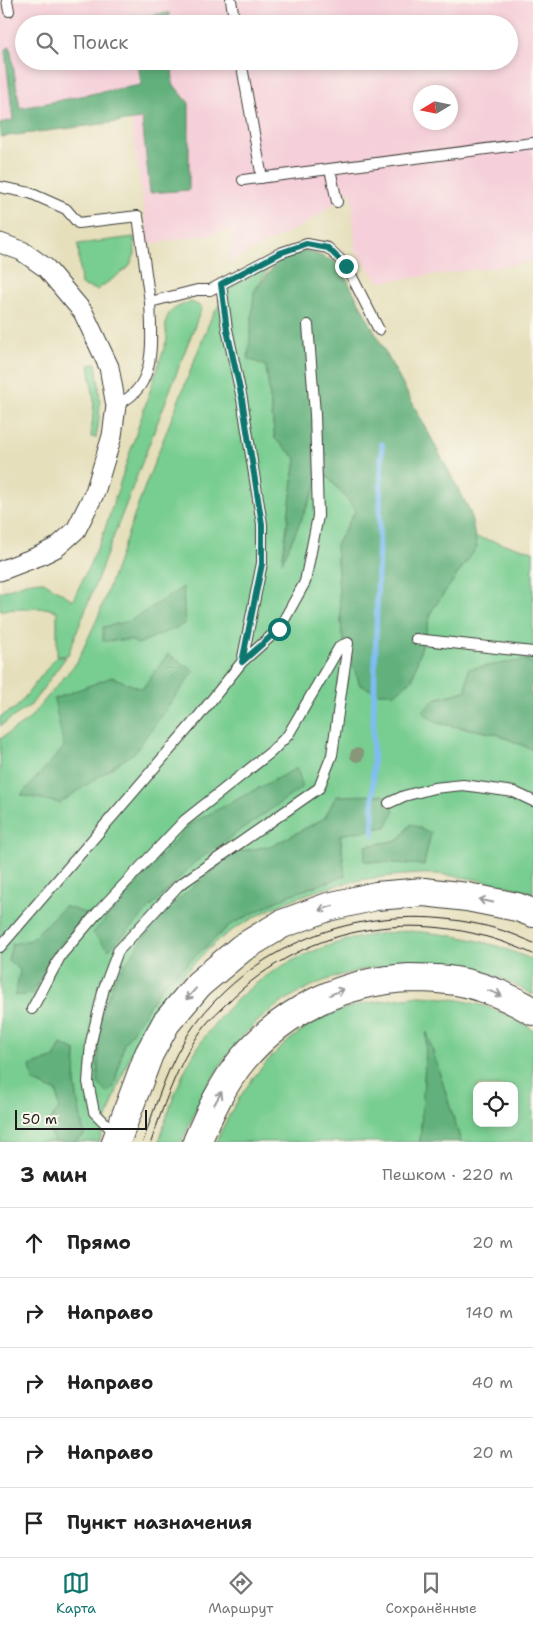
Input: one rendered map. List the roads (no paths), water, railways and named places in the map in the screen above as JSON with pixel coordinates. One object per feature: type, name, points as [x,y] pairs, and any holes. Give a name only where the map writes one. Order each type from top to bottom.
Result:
[{"type":"main road","points":[[117,1139],[149,1054],[166,1023],[200,984],[242,948],[282,924],[328,907],[376,896],[424,892],[466,897],[517,907],[533,913]]},
{"type":"main road","points":[[197,1142],[207,1117],[242,1060],[276,1027],[301,1009],[348,988],[395,979],[425,978],[447,980],[469,984],[492,992],[514,1000],[533,1011]]},
{"type":"street","points":[[0,243],[22,251],[46,268],[84,312],[109,367],[116,406],[112,436],[95,492],[76,530],[57,547],[0,571]]},
{"type":"lane","points":[[7,0],[9,11]]},
{"type":"lane","points":[[231,0],[234,15]]},
{"type":"lane","points":[[243,70],[262,178]]},
{"type":"lane","points":[[243,180],[533,143]]},
{"type":"lane","points":[[330,169],[337,202]]},
{"type":"lane","points":[[0,187],[30,193],[66,209],[78,223],[138,216],[150,302],[151,349],[145,377],[135,392],[116,406]]},
{"type":"lane","points":[[150,302],[197,290],[210,290],[280,253],[306,244],[328,248],[346,266],[379,330]]},
{"type":"lane","points":[[221,284],[227,330],[242,399],[262,524],[262,564],[242,662]]},
{"type":"lane","points":[[0,947],[198,717],[242,662],[279,629],[305,582],[318,516],[315,414],[308,325]]},
{"type":"lane","points":[[416,639],[533,652]]},
{"type":"lane","points":[[32,1009],[61,955],[105,904],[184,821],[271,752],[288,735],[340,646],[348,643],[332,755],[318,788],[178,886],[118,952],[104,988],[91,1042],[88,1082],[94,1112],[117,1139]]},
{"type":"lane","points":[[389,803],[404,796],[434,788],[463,785],[514,792],[533,801]]},
{"type":"waterway","points":[[373,835],[373,732],[382,444]]},
{"type":"tram line","points":[[143,1142],[170,1068],[193,1027],[219,997],[249,971],[281,950],[317,934],[354,924],[393,918],[432,918],[472,923],[488,926],[533,943]]},
{"type":"tram line","points":[[151,1142],[181,1065],[197,1036],[226,1004],[259,976],[294,954],[332,938],[371,929],[412,926],[452,929],[493,939],[533,954]]}]
